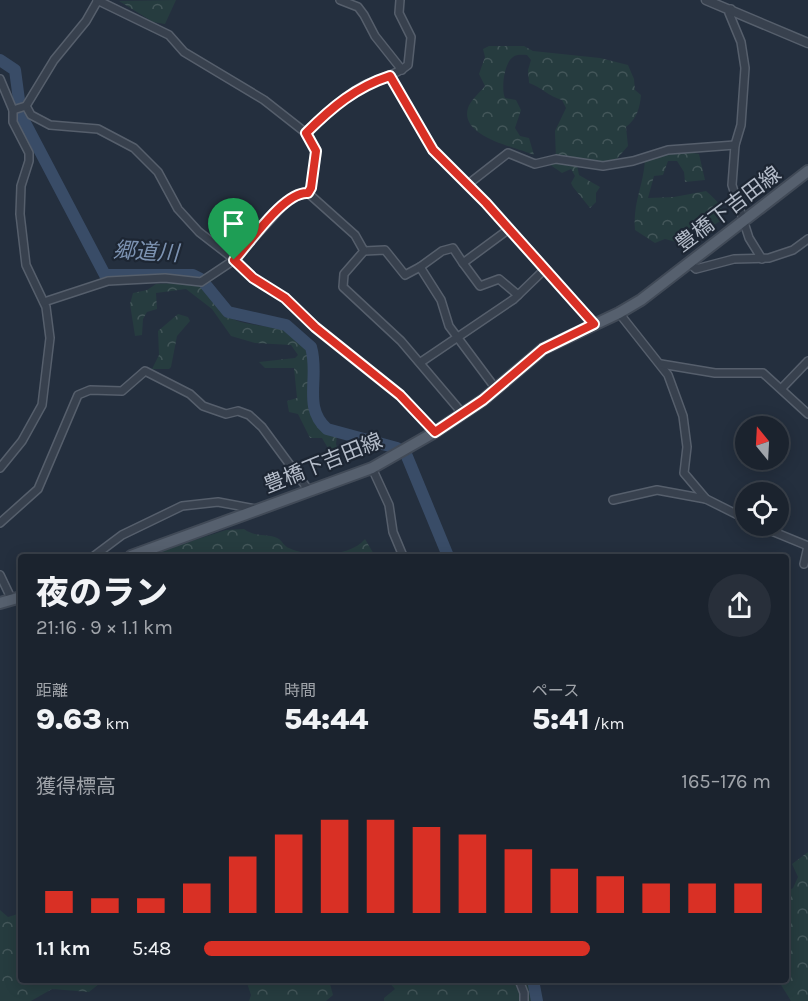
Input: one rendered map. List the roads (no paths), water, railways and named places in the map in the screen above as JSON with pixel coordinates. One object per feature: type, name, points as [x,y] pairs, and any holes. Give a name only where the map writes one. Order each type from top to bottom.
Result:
[{"type":"main road","name":"豊橋下吉田線","points":[[137,554],[372,468],[463,414],[543,349],[619,313],[744,222],[808,171]]},
{"type":"main road","points":[[0,603],[17,598]]},
{"type":"street","points":[[0,468],[22,441],[42,405],[50,338],[44,302],[26,265],[19,206],[21,186],[29,161],[26,146],[13,122],[20,108],[45,79],[54,60],[86,21],[98,0],[169,35],[183,52],[255,94],[306,133],[316,151],[312,184],[308,193]]},
{"type":"street","points":[[340,0],[358,7],[375,36],[402,70]]},
{"type":"street","points":[[306,133],[345,97],[408,65],[411,43],[408,29],[399,13],[400,0]]},
{"type":"street","points":[[706,0],[808,43]]},
{"type":"street","points":[[731,9],[729,13],[741,42],[745,68],[741,125],[735,145],[732,185],[752,245],[762,260]]},
{"type":"street","points":[[390,76],[426,141],[594,324]]},
{"type":"street","points":[[0,79],[20,108],[50,125],[98,129],[128,144],[153,165],[186,219],[253,278],[285,298],[315,327],[400,395],[435,432]]},
{"type":"street","points":[[467,185],[508,153],[535,164],[556,159],[603,166],[633,161],[668,150],[735,145]]},
{"type":"street","points":[[44,302],[108,281],[165,278],[203,281],[234,260],[280,207],[297,195],[308,193]]},
{"type":"street","points":[[308,193],[356,235],[364,251]]},
{"type":"street","points":[[463,263],[509,230]]},
{"type":"street","points":[[689,263],[696,269],[734,260],[762,260],[793,250],[808,239]]},
{"type":"street","points":[[463,414],[448,399],[420,362],[343,287],[344,274],[364,251],[385,250],[405,275],[442,251],[453,248],[480,286],[499,279],[518,295]]},
{"type":"street","points":[[420,267],[441,300],[444,316],[456,337],[496,389]]},
{"type":"street","points":[[420,362],[518,295],[545,270]]},
{"type":"street","points":[[619,313],[668,375],[683,416],[687,447],[684,473],[706,499]]},
{"type":"street","points":[[782,388],[808,362]]},
{"type":"street","points":[[661,364],[715,373],[763,373],[808,414]]},
{"type":"street","points":[[0,523],[38,489],[78,395],[90,390],[122,391],[145,371],[190,394],[203,406],[226,414],[238,411],[249,415],[262,427],[310,492]]},
{"type":"street","points":[[372,468],[389,505],[396,541],[402,554]]},
{"type":"street","points":[[613,500],[657,490],[706,499],[735,514]]},
{"type":"street","points":[[97,554],[122,535],[182,506],[218,502],[236,503],[258,510]]},
{"type":"street","points":[[784,536],[808,546],[804,564]]},
{"type":"street","points":[[0,575],[17,598]]},
{"type":"street","points":[[520,983],[524,1001]]},
{"type":"waterway","name":"郷道川","points":[[0,60],[15,70],[21,115],[105,275],[193,275],[201,279],[228,312],[286,325],[311,347],[314,370],[313,402],[315,411],[327,429],[397,448]]},
{"type":"waterway","name":"郷道川","points":[[406,454],[447,554]]},
{"type":"waterway","name":"郷道川","points":[[534,983],[537,1001]]}]
